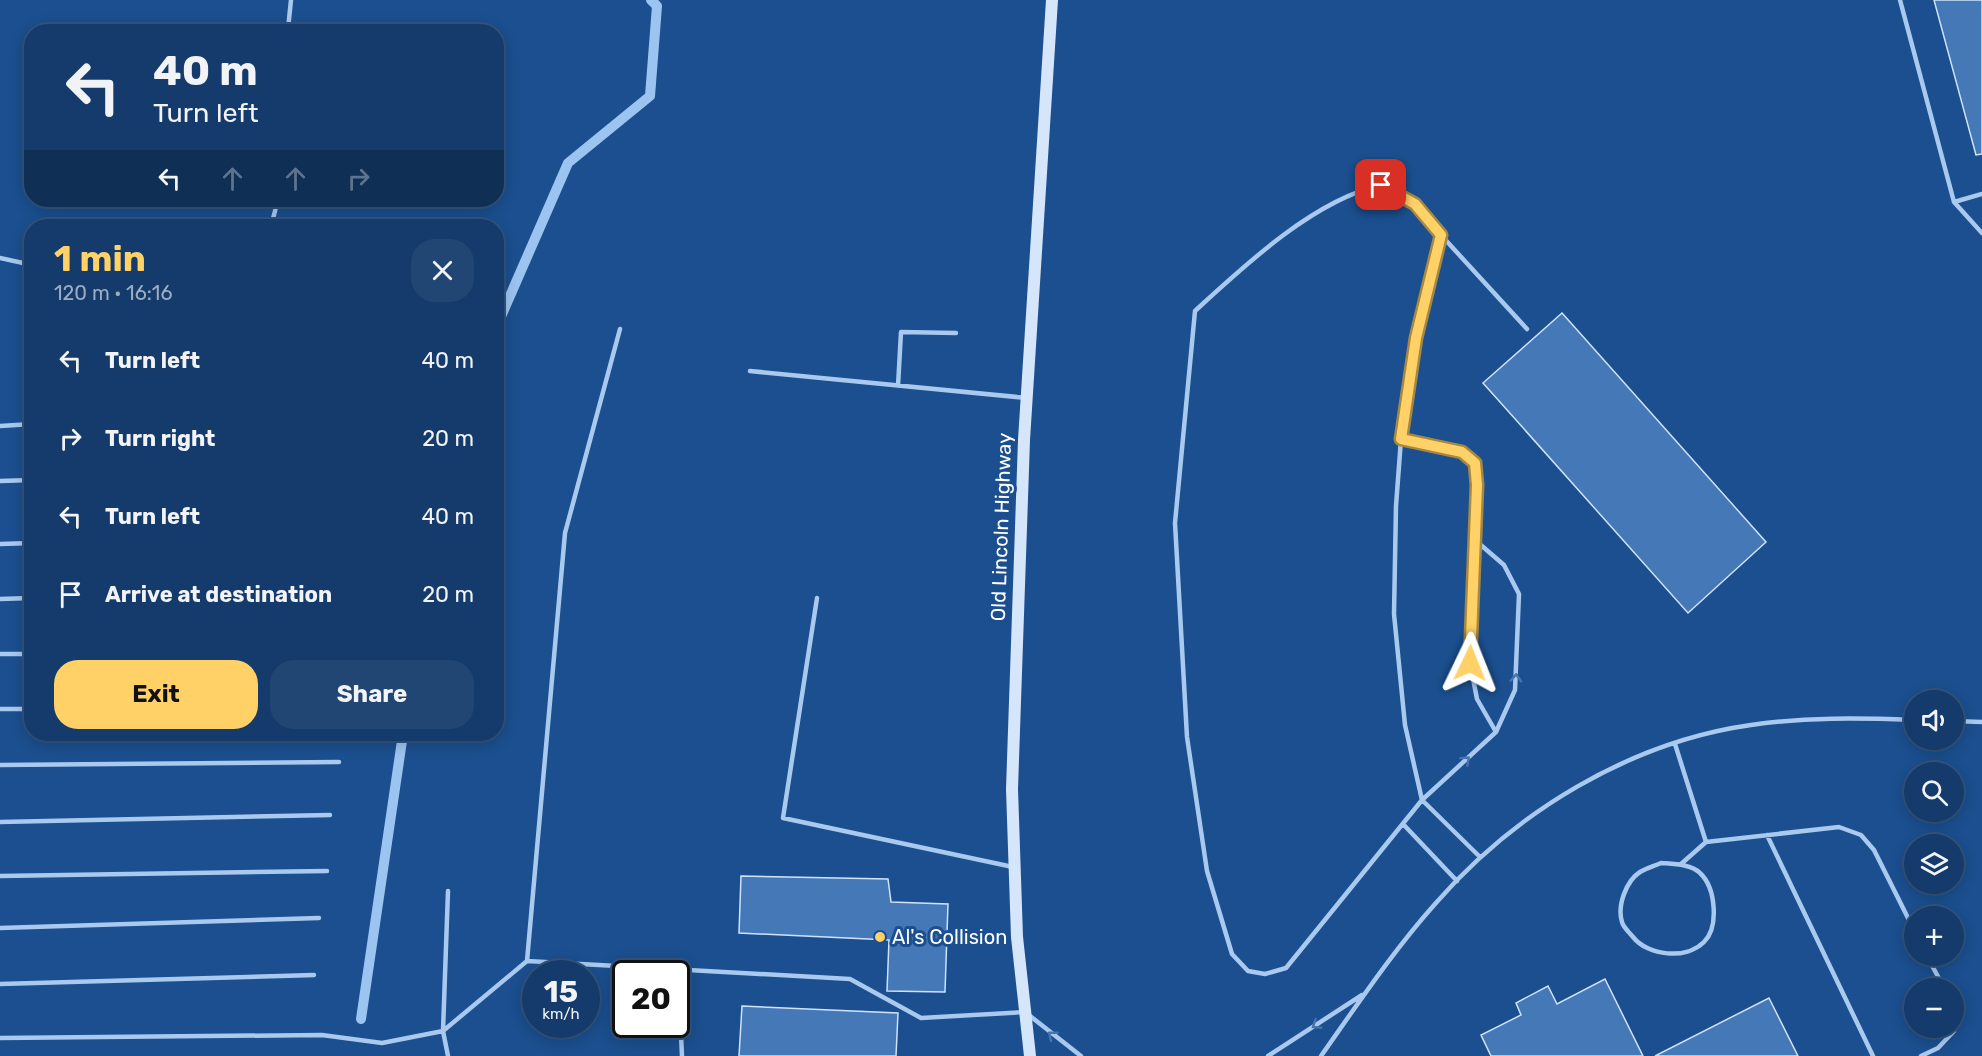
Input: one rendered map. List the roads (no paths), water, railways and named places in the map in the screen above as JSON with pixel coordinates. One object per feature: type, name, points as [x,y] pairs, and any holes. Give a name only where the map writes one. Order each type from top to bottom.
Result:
[{"type":"main road","name":"Old Lincoln Highway","points":[[1030,1056],[1013,867],[1014,693],[1027,398],[1052,0]]},
{"type":"lane","points":[[288,24],[291,0]]},
{"type":"lane","points":[[1900,0],[1954,201],[1982,233]]},
{"type":"lane","points":[[1475,540],[1504,565],[1519,594],[1515,690],[1496,732],[1422,800],[1286,968],[1265,974],[1248,971],[1232,954],[1207,871],[1187,737],[1175,523],[1195,311],[1263,249],[1356,191],[1381,185],[1415,204],[1527,329]]},
{"type":"lane","points":[[1954,201],[1982,194]]},
{"type":"lane","points":[[1441,235],[1416,338],[1401,439],[1396,506],[1394,614],[1405,725],[1422,800],[1480,857]]},
{"type":"lane","points":[[0,258],[24,263]]},
{"type":"lane","points":[[527,960],[565,533],[620,329]]},
{"type":"lane","points":[[898,386],[902,332],[956,333]]},
{"type":"lane","points":[[750,371],[1027,398]]},
{"type":"lane","points":[[0,426],[24,424]]},
{"type":"lane","points":[[1401,439],[1462,452],[1475,463],[1475,540],[1470,663],[1477,699],[1496,732]]},
{"type":"lane","points":[[0,482],[24,480]]},
{"type":"lane","points":[[0,544],[24,543]]},
{"type":"lane","points":[[0,599],[24,598]]},
{"type":"lane","points":[[817,598],[783,818],[1013,867]]},
{"type":"lane","points":[[0,654],[24,654]]},
{"type":"lane","points":[[0,709],[24,709]]},
{"type":"lane","points":[[1320,1056],[1364,994],[1434,904],[1480,857],[1550,803],[1597,776],[1675,744],[1750,725],[1806,718],[1904,720]]},
{"type":"lane","points":[[1964,721],[1982,722]]},
{"type":"lane","points":[[1675,744],[1706,842]]},
{"type":"lane","points":[[0,765],[339,762]]},
{"type":"lane","points":[[0,822],[330,816]]},
{"type":"lane","points":[[1403,824],[1457,881]]},
{"type":"lane","points":[[1680,864],[1701,873],[1712,894],[1714,919],[1705,941],[1691,950],[1674,954],[1658,952],[1636,940],[1622,922],[1621,901],[1638,873],[1661,863],[1680,864],[1706,842],[1839,827],[1861,835],[1874,850],[1904,910]]},
{"type":"lane","points":[[1767,835],[1873,1056]]},
{"type":"lane","points":[[0,876],[327,871]]},
{"type":"lane","points":[[448,891],[443,1031],[448,1056]]},
{"type":"lane","points":[[0,928],[319,918]]},
{"type":"lane","points":[[0,1038],[322,1035],[382,1043],[443,1031],[522,965]]},
{"type":"lane","points":[[690,971],[850,979],[921,1018],[1025,1012],[1081,1056]]},
{"type":"lane","points":[[0,984],[314,975]]},
{"type":"lane","points":[[1268,1056],[1364,994]]},
{"type":"lane","points":[[681,1038],[682,1056]]},
{"type":"lane","points":[[1921,1056],[1938,1048],[1947,1038]]},
{"type":"waterway","points":[[504,310],[568,163],[650,96],[657,6],[651,0]]},
{"type":"waterway","points":[[361,1019],[402,741]]},
{"type":"place","name":"Al's Collision","points":[[880,937]]}]
